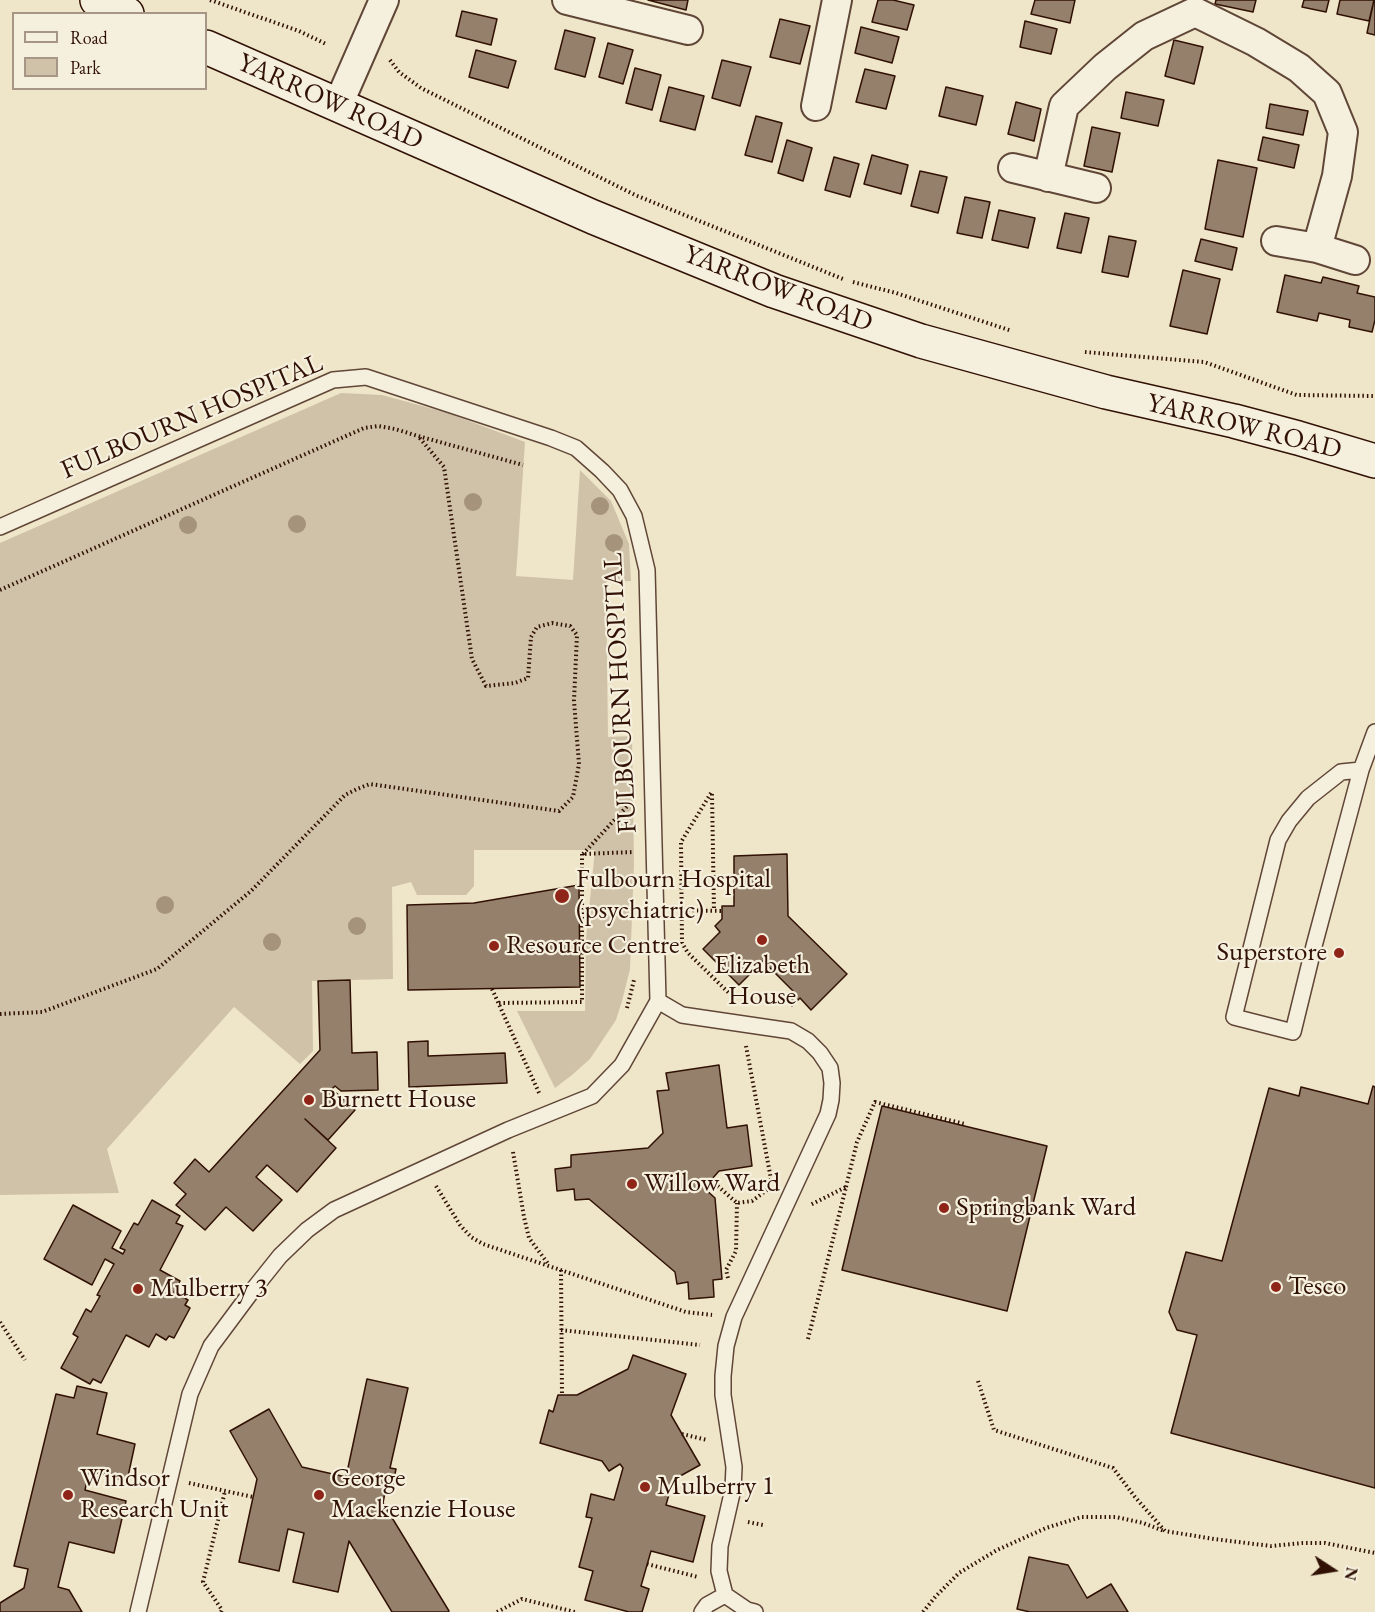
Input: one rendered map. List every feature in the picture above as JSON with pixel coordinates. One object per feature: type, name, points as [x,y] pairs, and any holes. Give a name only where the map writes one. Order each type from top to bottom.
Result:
[{"type":"street","points":[[97,0],[123,12]]},
{"type":"street","points":[[338,105],[384,0]]},
{"type":"street","points":[[567,0],[609,5],[688,30]]},
{"type":"street","points":[[816,106],[837,0]]},
{"type":"street","points":[[1047,177],[1064,106],[1105,67],[1144,36],[1196,6],[1299,68],[1328,93],[1343,132],[1336,176],[1317,248]]},
{"type":"street","name":"YARROW ROAD","points":[[207,47],[593,217],[774,291],[910,337],[1106,392],[1234,421],[1375,461]]},
{"type":"street","points":[[1013,168],[1096,188]]},
{"type":"street","points":[[1275,241],[1317,248],[1356,260]]},
{"type":"lane","name":"FULBOURN HOSPITAL","points":[[0,527],[333,380],[366,378],[377,380],[576,448],[620,490],[634,516],[647,570],[658,1001]]},
{"type":"lane","points":[[1361,770],[1341,772],[1308,798],[1289,821],[1278,840],[1234,1017],[1293,1032],[1361,770],[1375,732]]},
{"type":"lane","points":[[138,1612],[190,1394],[211,1346],[280,1256],[307,1230],[334,1209],[508,1130],[592,1096],[622,1065],[658,1001],[682,1015],[791,1031],[808,1041],[830,1068],[832,1083],[828,1114],[734,1317],[726,1346],[723,1395],[734,1467],[733,1489],[720,1546],[719,1571],[713,1603],[755,1612]]},
{"type":"path","name":"YARROW ROAD","points":[[210,0],[326,44]]},
{"type":"path","name":"YARROW ROAD","points":[[390,60],[399,72],[421,88],[635,195],[849,281],[896,293],[1017,333]]},
{"type":"path","name":"YARROW ROAD","points":[[1084,352],[1204,362],[1297,395],[1375,396]]},
{"type":"path","points":[[0,591],[364,428],[378,426],[395,429],[523,465]]},
{"type":"path","points":[[0,1014],[42,1012],[157,969],[251,891],[345,795],[370,784],[559,811],[573,797],[579,764],[573,701],[577,635],[570,626],[552,623],[537,627],[531,637],[528,678],[515,683],[486,686],[472,659],[444,467],[418,436]]},
{"type":"path","points":[[714,911],[711,793],[681,842],[682,943],[688,954],[738,1002]]},
{"type":"path","points":[[499,1003],[582,1002],[582,854],[636,796]]},
{"type":"path","points":[[582,854],[638,852]]},
{"type":"path","points":[[673,910],[722,911]]},
{"type":"path","points":[[625,1016],[636,970]]},
{"type":"path","points":[[492,989],[542,1099]]},
{"type":"path","points":[[736,1203],[752,1201],[766,1191],[771,1179],[745,1042]]},
{"type":"path","points":[[808,1339],[857,1142],[874,1102],[965,1124]]},
{"type":"path","points":[[512,1145],[529,1238],[550,1266]]},
{"type":"path","points":[[711,1180],[736,1203],[736,1251],[726,1270],[729,1286]]},
{"type":"path","points":[[435,1183],[460,1225],[483,1244],[686,1312],[713,1315],[709,1325]]},
{"type":"path","points":[[804,1208],[846,1186]]},
{"type":"path","points":[[561,1270],[562,1395]]},
{"type":"path","points":[[0,1322],[25,1360]]},
{"type":"path","points":[[561,1330],[700,1345]]},
{"type":"path","points":[[978,1381],[994,1430],[1113,1468],[1165,1531]]},
{"type":"path","points":[[682,1434],[707,1440],[708,1445]]},
{"type":"path","points":[[209,1487],[253,1497]]},
{"type":"path","points":[[222,1612],[203,1582],[225,1491]]},
{"type":"path","points":[[923,1612],[959,1573],[997,1550],[1046,1528],[1081,1517],[1116,1517],[1165,1531],[1271,1546],[1325,1543],[1375,1553]]},
{"type":"path","points":[[745,1521],[763,1525]]},
{"type":"path","points":[[647,1564],[704,1579],[713,1603]]},
{"type":"path","points":[[497,1612],[522,1599],[575,1612]]},
{"type":"green space","points":[[341,393],[382,395],[448,413],[525,442],[516,576],[573,580],[580,470],[611,501],[629,544],[631,581],[606,582],[608,737],[632,736],[634,863],[630,969],[616,1020],[590,1059],[555,1088],[517,1011],[585,1011],[586,939],[595,850],[474,850],[474,886],[466,895],[417,895],[411,882],[392,887],[393,979],[312,981],[313,1051],[300,1064],[234,1007],[107,1149],[119,1193],[0,1195],[0,543]]},
{"type":"building","points":[[648,0],[688,0],[686,10]]},
{"type":"building","points":[[878,0],[893,0],[914,5],[907,30],[872,22]]},
{"type":"building","points":[[1035,0],[1075,0],[1070,23],[1031,14]]},
{"type":"building","points":[[1216,0],[1256,0],[1253,12],[1215,4]]},
{"type":"building","points":[[1304,0],[1329,0],[1326,12],[1302,7]]},
{"type":"building","points":[[1340,0],[1374,0],[1369,21],[1337,14]]},
{"type":"building","points":[[1375,0],[1375,35],[1367,33]]},
{"type":"building","points":[[462,11],[497,19],[491,45],[456,36]]},
{"type":"building","points":[[780,19],[810,26],[800,64],[770,57]]},
{"type":"building","points":[[1025,21],[1057,29],[1051,54],[1020,47]]},
{"type":"building","points":[[861,27],[899,37],[892,63],[855,53]]},
{"type":"building","points":[[565,30],[595,38],[585,77],[555,69]]},
{"type":"building","points":[[1174,40],[1203,47],[1194,84],[1165,76]]},
{"type":"building","points":[[608,43],[633,50],[623,84],[599,77]]},
{"type":"building","points":[[476,50],[516,61],[508,88],[469,77]]},
{"type":"building","points":[[722,60],[751,67],[740,106],[712,98]]},
{"type":"building","points":[[635,68],[661,75],[652,110],[626,103]]},
{"type":"building","points":[[865,69],[895,76],[886,109],[856,102]]},
{"type":"building","points":[[669,87],[704,96],[695,130],[660,121]]},
{"type":"building","points":[[946,87],[983,96],[976,125],[939,116]]},
{"type":"building","points":[[1126,92],[1164,100],[1158,126],[1121,118]]},
{"type":"building","points":[[1016,102],[1041,109],[1034,141],[1008,134]]},
{"type":"building","points":[[1270,104],[1308,111],[1303,135],[1266,128]]},
{"type":"building","points":[[756,116],[782,123],[772,162],[745,155]]},
{"type":"building","points":[[1092,127],[1120,133],[1112,172],[1084,166]]},
{"type":"building","points":[[1263,137],[1299,145],[1294,168],[1258,160]]},
{"type":"building","points":[[787,140],[812,148],[803,181],[778,173]]},
{"type":"building","points":[[872,155],[908,165],[901,194],[864,184]]},
{"type":"building","points":[[834,157],[859,164],[850,197],[825,190]]},
{"type":"building","points":[[1218,160],[1257,168],[1243,237],[1205,229]]},
{"type":"building","points":[[920,171],[947,177],[938,213],[911,206]]},
{"type":"building","points":[[965,197],[990,202],[982,238],[957,233]]},
{"type":"building","points":[[999,210],[1035,218],[1028,248],[992,240]]},
{"type":"building","points":[[1065,213],[1089,218],[1081,253],[1057,248]]},
{"type":"building","points":[[1109,236],[1136,241],[1128,277],[1102,272]]},
{"type":"building","points":[[1201,239],[1237,248],[1232,270],[1195,261]]},
{"type":"building","points":[[1183,270],[1220,279],[1207,334],[1170,326]]},
{"type":"building","points":[[1285,275],[1321,283],[1323,277],[1359,286],[1357,293],[1375,297],[1375,320],[1372,332],[1349,327],[1350,320],[1319,313],[1317,321],[1277,312]]},
{"type":"building","name":"Elizabeth House","points":[[787,854],[788,916],[847,974],[811,1010],[800,998],[792,1006],[785,999],[793,991],[763,961],[739,985],[703,949],[720,932],[715,926],[722,919],[722,906],[734,906],[734,856]]},
{"type":"building","name":"Resource Centre","points":[[579,885],[580,987],[408,990],[407,905],[474,903]]},
{"type":"building","name":"Burnett House","points":[[350,980],[352,1053],[377,1052],[378,1090],[341,1091],[335,1086],[332,1089],[355,1110],[328,1140],[305,1119],[336,1148],[297,1192],[267,1165],[256,1177],[282,1200],[253,1231],[226,1207],[205,1230],[176,1205],[186,1194],[174,1183],[195,1159],[209,1172],[320,1050],[318,981]]},
{"type":"building","points":[[428,1041],[428,1056],[505,1053],[507,1083],[409,1087],[408,1042]]},
{"type":"building","name":"Willow Ward","points":[[719,1065],[727,1128],[747,1125],[752,1166],[719,1171],[704,1188],[715,1198],[722,1279],[713,1280],[714,1297],[689,1299],[688,1282],[677,1284],[675,1272],[589,1199],[575,1200],[574,1189],[557,1191],[555,1169],[571,1167],[571,1155],[648,1148],[663,1133],[657,1091],[669,1090],[666,1073]]},
{"type":"building","name":"Tesco","points":[[1373,1086],[1375,1087],[1375,1488],[1171,1433],[1197,1335],[1177,1330],[1169,1312],[1186,1252],[1222,1261],[1269,1088],[1299,1096],[1301,1087],[1368,1104]]},
{"type":"building","name":"Springbank Ward","points":[[882,1106],[1047,1146],[1007,1311],[842,1270]]},
{"type":"building","name":"Mulberry 3","points":[[152,1200],[180,1216],[176,1223],[183,1226],[160,1270],[180,1281],[174,1292],[188,1300],[185,1305],[190,1308],[174,1338],[169,1336],[166,1340],[156,1334],[149,1347],[126,1335],[101,1383],[93,1379],[90,1384],[61,1368],[78,1337],[73,1334],[86,1309],[91,1312],[100,1296],[97,1295],[114,1264],[105,1259],[92,1285],[44,1259],[73,1205],[121,1231],[112,1248],[123,1254],[125,1250],[120,1248],[134,1223],[138,1225]]},
{"type":"building","name":"Mulberry 1","points":[[633,1355],[686,1374],[671,1415],[700,1465],[673,1480],[666,1505],[705,1516],[693,1562],[651,1551],[641,1586],[649,1589],[642,1612],[629,1612],[585,1600],[593,1571],[579,1567],[592,1518],[586,1517],[591,1494],[614,1500],[623,1468],[620,1464],[609,1471],[602,1461],[540,1443],[549,1410],[553,1412],[558,1395],[577,1395],[628,1369]]},
{"type":"building","name":"George Mackenzie House","points":[[367,1379],[408,1388],[390,1468],[396,1469],[392,1488],[386,1487],[383,1503],[448,1612],[392,1612],[349,1541],[338,1592],[293,1582],[304,1533],[288,1529],[279,1571],[239,1562],[257,1479],[230,1431],[269,1409],[302,1467],[346,1477]]},
{"type":"building","name":"Windsor Research Unit","points":[[77,1386],[107,1393],[97,1434],[135,1444],[127,1481],[89,1471],[85,1490],[126,1501],[114,1553],[69,1542],[58,1587],[69,1590],[82,1612],[0,1612],[0,1603],[24,1588],[28,1569],[14,1566],[56,1394],[74,1398]]},
{"type":"building","points":[[1029,1557],[1068,1565],[1087,1598],[1111,1584],[1128,1612],[1030,1612],[1017,1609]]},
{"type":"place","name":"Fulbourn Hospital (psychiatric)","points":[[562,896]]},
{"type":"place","name":"Elizabeth House","points":[[762,940]]},
{"type":"place","name":"Resource Centre","points":[[494,946]]},
{"type":"place","name":"Superstore","points":[[1339,953]]},
{"type":"place","name":"Burnett House","points":[[309,1100]]},
{"type":"place","name":"Willow Ward","points":[[632,1184]]},
{"type":"place","name":"Springbank Ward","points":[[944,1208]]},
{"type":"place","name":"Tesco","points":[[1276,1287]]},
{"type":"place","name":"Mulberry 3","points":[[138,1289]]},
{"type":"place","name":"Mulberry 1","points":[[645,1487]]},
{"type":"place","name":"Windsor Research Unit","points":[[68,1495]]},
{"type":"place","name":"George Mackenzie House","points":[[319,1495]]}]
